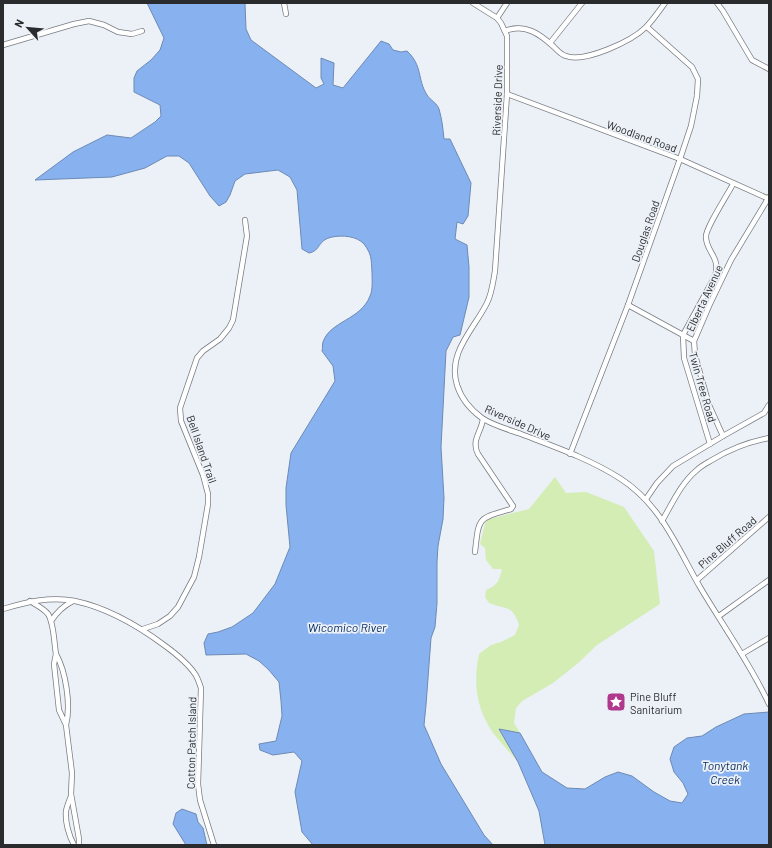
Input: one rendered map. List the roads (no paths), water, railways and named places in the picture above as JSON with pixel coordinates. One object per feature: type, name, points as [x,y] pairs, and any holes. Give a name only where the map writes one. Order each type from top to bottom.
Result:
[{"type":"street","points":[[284,3],[286,14]]},
{"type":"street","name":"Riverside Drive","points":[[473,3],[497,18],[505,31],[507,42],[507,94],[495,271],[488,302],[466,336],[458,353],[455,366],[460,394],[467,404],[483,419],[588,462],[621,479],[646,499],[662,521],[754,673],[769,704]]},
{"type":"street","points":[[497,18],[507,3]]},
{"type":"street","points":[[550,42],[582,3]]},
{"type":"street","points":[[505,31],[525,28],[542,36],[564,56],[579,58],[610,49],[638,34],[647,27],[665,3]]},
{"type":"street","points":[[717,3],[752,60],[769,69]]},
{"type":"street","points":[[3,45],[89,21],[104,25],[118,32],[132,34],[142,31]]},
{"type":"street","name":"Douglas Road","points":[[570,454],[628,305],[680,159],[697,96],[698,79],[692,67],[686,60],[647,27]]},
{"type":"street","name":"Woodland Road","points":[[507,94],[680,159],[733,184],[769,198]]},
{"type":"street","points":[[683,335],[715,276],[716,260],[708,246],[706,234],[733,184]]},
{"type":"street","name":"Elberta Avenue","points":[[723,436],[709,405],[695,355],[694,341],[731,260],[769,198]]},
{"type":"street","name":"Bell Island Trail","points":[[143,629],[158,624],[170,616],[178,607],[194,577],[199,557],[208,504],[208,494],[203,475],[181,422],[180,408],[197,358],[203,351],[220,339],[229,328],[233,320],[247,236],[245,220]]},
{"type":"street","points":[[628,305],[694,341]]},
{"type":"street","name":"Twin Tree Road","points":[[683,335],[684,358],[710,444]]},
{"type":"street","points":[[646,499],[663,475],[673,466],[764,413],[769,406]]},
{"type":"street","points":[[475,552],[480,522],[487,516],[511,509],[513,507],[513,504],[475,448],[474,443],[483,419]]},
{"type":"street","points":[[662,521],[686,482],[697,470],[730,449],[752,441],[769,438]]},
{"type":"street","name":"Pine Bluff Road","points":[[697,580],[769,517]]},
{"type":"street","points":[[719,616],[769,580]]},
{"type":"street","points":[[3,609],[30,601],[56,599],[74,600],[99,608],[125,619],[143,629]]},
{"type":"street","points":[[51,621],[57,612],[66,604],[74,600]]},
{"type":"street","points":[[30,601],[48,614],[51,621],[56,654],[60,663],[68,700],[66,725],[72,773],[71,794],[66,812],[68,828],[74,845]]},
{"type":"street","name":"Cotton Patch Island","points":[[143,629],[184,661],[196,674],[201,688],[198,784],[200,800],[214,845]]},
{"type":"street","points":[[742,654],[769,638]]},
{"type":"street","points":[[56,654],[54,664],[59,710],[66,725]]},
{"type":"street","points":[[71,794],[79,845]]},
{"type":"water","name":"Wicomico River","points":[[147,3],[245,3],[246,29],[251,40],[316,88],[324,84],[321,78],[321,58],[334,63],[333,85],[343,88],[381,41],[389,44],[393,50],[401,52],[407,51],[418,67],[427,95],[439,109],[444,139],[450,139],[471,183],[468,216],[463,224],[457,222],[455,239],[467,245],[469,297],[460,335],[453,337],[446,351],[441,447],[444,498],[443,519],[438,546],[437,603],[435,627],[431,638],[424,725],[441,764],[484,835],[493,845],[313,845],[302,832],[295,792],[302,761],[294,752],[273,755],[260,750],[259,744],[276,741],[282,716],[279,682],[259,661],[246,654],[206,655],[204,643],[208,634],[232,627],[253,613],[275,584],[290,547],[286,488],[291,453],[335,381],[333,366],[322,351],[323,343],[332,329],[353,316],[366,304],[372,291],[371,257],[367,248],[361,241],[345,236],[327,238],[313,252],[309,253],[302,249],[297,190],[290,177],[278,170],[245,174],[235,181],[226,202],[219,206],[210,196],[189,163],[179,156],[167,156],[145,168],[112,177],[35,180],[73,152],[107,135],[131,138],[155,122],[161,116],[160,105],[134,92],[134,78],[137,71],[151,60],[160,50],[164,38]]},
{"type":"water","name":"Tonytank Creek","points":[[769,712],[769,845],[545,845],[539,811],[518,762],[499,729],[520,733],[542,772],[567,788],[585,789],[605,777],[618,772],[632,776],[654,792],[670,801],[682,803],[688,794],[683,783],[674,772],[670,759],[674,747],[687,738],[702,736],[716,727],[744,714]]},
{"type":"water","points":[[182,809],[196,814],[198,822],[203,828],[207,845],[186,845],[173,824],[176,813]]},
{"type":"place","name":"Pine Bluff Sanitarium","points":[[616,702]]}]
